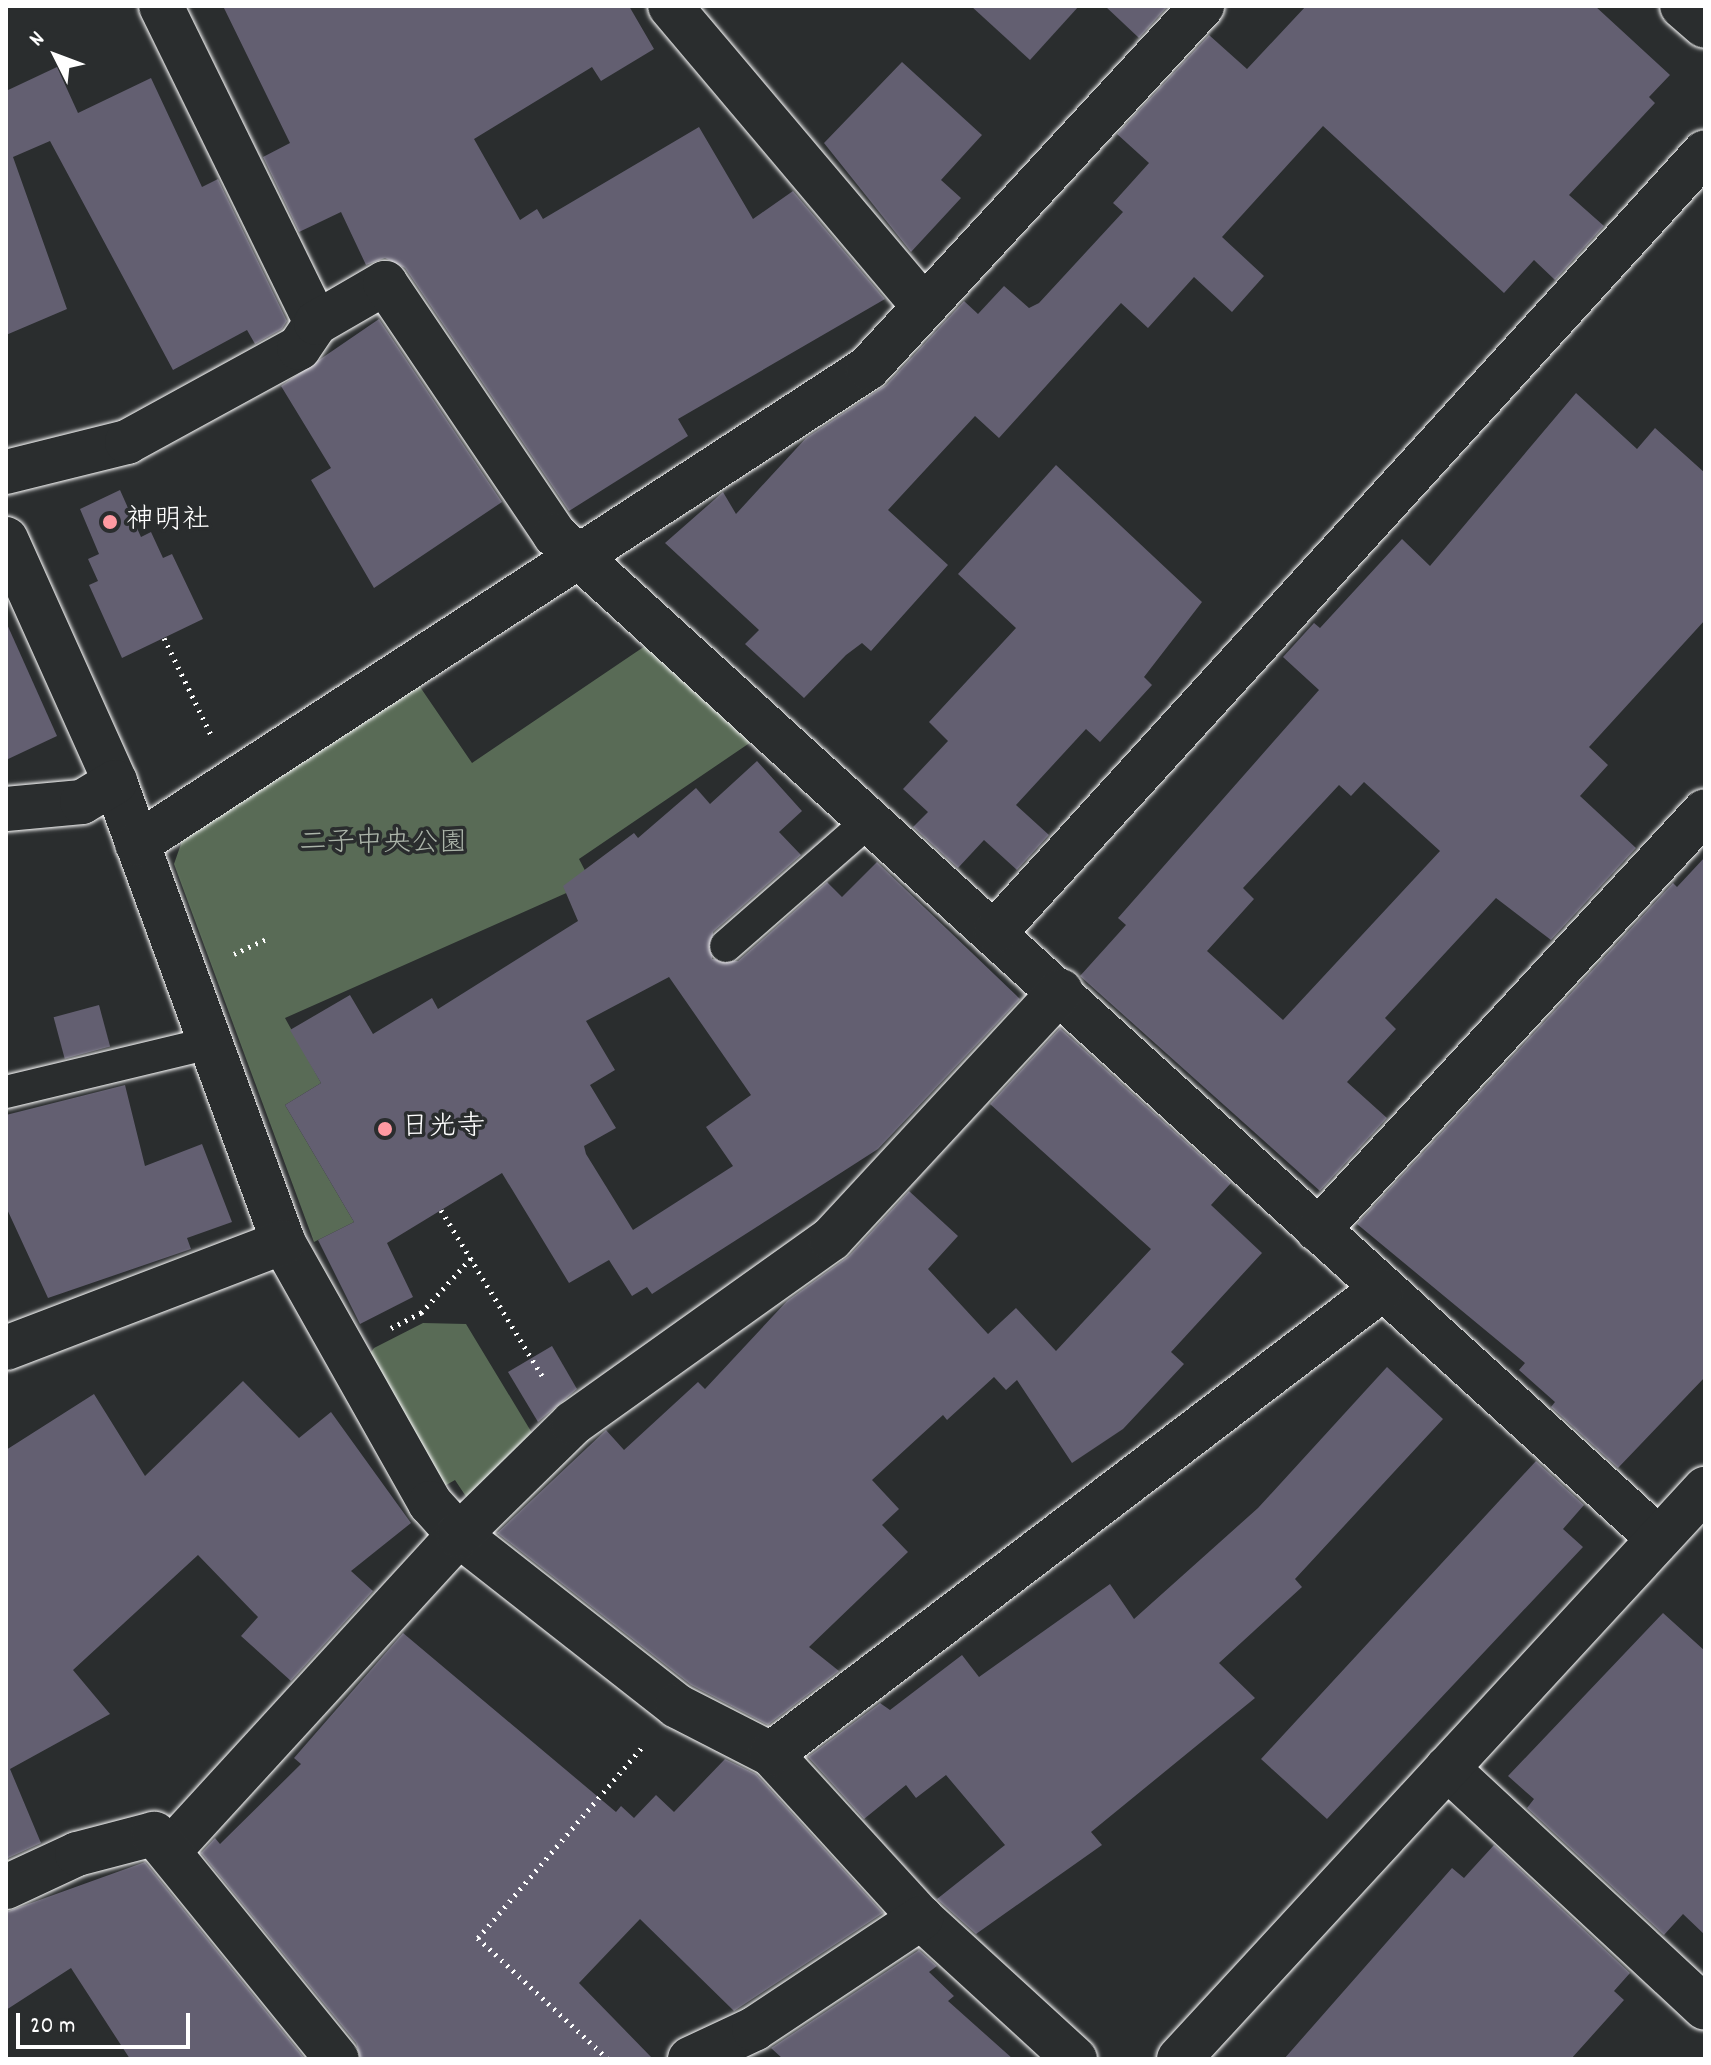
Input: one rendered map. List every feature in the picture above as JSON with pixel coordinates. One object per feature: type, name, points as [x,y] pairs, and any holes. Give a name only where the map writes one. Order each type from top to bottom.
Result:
[{"type":"street","points":[[161,6],[316,323]]},
{"type":"street","points":[[670,6],[923,305]]},
{"type":"street","points":[[137,844],[578,551],[868,368],[1202,6]]},
{"type":"street","points":[[1682,6],[1705,26]]},
{"type":"street","points":[[996,931],[1705,152]]},
{"type":"street","points":[[6,472],[127,442],[299,348],[316,323],[385,283],[555,535],[578,551],[872,818],[1381,1290],[1659,1539]]},
{"type":"street","points":[[6,539],[115,782],[283,1242],[340,1354],[430,1503],[459,1535],[677,1706],[771,1754],[921,1918],[1075,2059]]},
{"type":"street","points":[[6,809],[82,802],[115,782]]},
{"type":"street","points":[[1318,1230],[1705,811]]},
{"type":"street","points":[[171,1849],[459,1535],[573,1423],[831,1239],[1061,991]]},
{"type":"street","points":[[6,1348],[283,1242]]},
{"type":"street","points":[[771,1754],[1381,1290]]},
{"type":"street","points":[[1179,2059],[1705,1489]]},
{"type":"street","points":[[1447,1768],[1705,2008]]},
{"type":"street","points":[[6,1887],[77,1854],[154,1834],[171,1849],[337,2059]]},
{"type":"street","points":[[690,2059],[754,2029],[921,1918]]},
{"type":"lane","points":[[726,946],[872,818]]},
{"type":"lane","points":[[6,1092],[210,1043]]},
{"type":"path","points":[[164,638],[217,747]]},
{"type":"path","points":[[441,1210],[573,1423]]},
{"type":"path","points":[[340,1354],[421,1313],[471,1258]]},
{"type":"path","points":[[608,2059],[478,1938],[677,1706]]},
{"type":"green space","name":"二子中央公園","points":[[648,644],[754,740],[579,859],[591,882],[285,1018],[321,1083],[285,1105],[354,1222],[314,1242],[174,864],[182,841],[416,681],[472,763]]},
{"type":"green space","points":[[423,1323],[466,1324],[532,1433],[467,1498],[455,1480],[441,1488],[365,1361],[374,1348]]},
{"type":"building","points":[[223,6],[629,6],[654,49],[601,81],[592,67],[474,139],[520,220],[537,209],[543,219],[699,127],[753,219],[793,191],[885,299],[678,419],[688,436],[569,511],[405,268],[385,258],[366,265],[341,212],[299,232],[263,157],[290,143]]},
{"type":"building","points":[[971,6],[1079,6],[1030,60]]},
{"type":"building","points":[[1105,6],[1168,6],[1139,38]]},
{"type":"building","points":[[1306,6],[1595,6],[1670,75],[1649,97],[1655,103],[1569,195],[1604,226],[1555,280],[1534,260],[1504,293],[1323,126],[1222,237],[1264,276],[1232,312],[1194,277],[1148,328],[1121,303],[999,438],[975,416],[888,510],[948,565],[871,651],[862,643],[804,698],[745,644],[759,630],[665,543],[723,492],[736,514],[806,438],[886,385],[964,301],[978,314],[1004,286],[1029,308],[1039,303],[1123,212],[1113,203],[1149,163],[1117,134],[1209,35],[1247,69]]},
{"type":"building","points":[[902,62],[982,135],[941,180],[961,198],[911,252],[824,143]]},
{"type":"building","points":[[57,67],[78,113],[151,78],[202,187],[218,179],[287,321],[282,329],[255,344],[247,330],[173,370],[50,141],[13,157],[67,309],[6,335],[6,91]]},
{"type":"building","points":[[379,319],[502,502],[374,588],[311,480],[331,468],[281,386]]},
{"type":"building","points":[[1576,393],[1637,449],[1655,428],[1705,473],[1705,620],[1589,747],[1608,765],[1580,796],[1636,848],[1551,940],[1496,898],[1385,1018],[1396,1029],[1347,1082],[1387,1118],[1320,1191],[1080,976],[1126,925],[1118,918],[1319,690],[1283,657],[1314,623],[1320,628],[1402,539],[1430,566]],"holes":[[[1364,782],[1440,851],[1283,1020],[1207,951],[1254,899],[1243,888],[1339,785],[1351,796]]]},
{"type":"building","points":[[1056,465],[1202,602],[1144,677],[1152,685],[1100,742],[1086,729],[1016,805],[1049,835],[1017,870],[984,840],[958,868],[913,827],[928,812],[903,789],[948,741],[929,722],[1016,628],[958,574]]},
{"type":"building","points":[[120,490],[141,537],[151,532],[163,558],[172,554],[203,619],[122,658],[89,585],[98,581],[88,559],[99,554],[80,509]]},
{"type":"building","points":[[6,622],[57,736],[6,760]]},
{"type":"building","points":[[757,761],[802,811],[779,832],[801,855],[713,932],[712,959],[738,961],[827,882],[842,897],[877,862],[1020,999],[878,1149],[652,1294],[647,1287],[632,1296],[609,1260],[569,1283],[502,1173],[387,1243],[413,1297],[360,1324],[318,1240],[354,1222],[285,1105],[321,1083],[290,1030],[350,995],[373,1034],[432,998],[438,1009],[578,921],[563,886],[634,833],[638,838],[696,788],[710,804]],"holes":[[[669,977],[751,1095],[706,1127],[733,1166],[633,1230],[584,1146],[616,1128],[590,1085],[615,1070],[586,1021]]]},
{"type":"building","points":[[1705,857],[1705,1377],[1618,1468],[1551,1407],[1555,1402],[1519,1370],[1525,1363],[1357,1224],[1673,883],[1677,887]]},
{"type":"building","points":[[99,1005],[110,1047],[65,1059],[54,1017]]},
{"type":"building","points":[[1060,1028],[1231,1183],[1211,1205],[1262,1253],[1171,1352],[1184,1364],[1123,1429],[1072,1463],[1017,1380],[1006,1390],[994,1377],[947,1420],[943,1415],[872,1480],[899,1509],[882,1525],[908,1552],[809,1647],[839,1671],[768,1725],[691,1685],[497,1533],[606,1430],[624,1450],[698,1382],[705,1389],[787,1301],[849,1256],[909,1191],[958,1236],[928,1269],[988,1334],[1016,1308],[1056,1351],[1151,1249],[990,1104]]},
{"type":"building","points":[[125,1085],[145,1166],[202,1144],[232,1222],[187,1238],[191,1249],[48,1298],[6,1207],[6,1115]]},
{"type":"building","points":[[552,1346],[577,1389],[538,1422],[508,1372]]},
{"type":"building","points":[[1387,1367],[1443,1419],[1295,1579],[1302,1587],[1219,1663],[1255,1698],[1091,1832],[1102,1845],[976,1934],[937,1899],[1005,1845],[946,1775],[916,1798],[906,1785],[864,1819],[808,1757],[880,1703],[890,1710],[962,1655],[979,1677],[1110,1584],[1134,1619],[1258,1508]]},
{"type":"building","points":[[243,1381],[299,1438],[331,1412],[411,1523],[351,1571],[373,1591],[291,1681],[241,1636],[258,1617],[198,1555],[73,1670],[110,1714],[10,1769],[41,1843],[6,1859],[6,1450],[94,1394],[145,1476]]},
{"type":"building","points":[[1536,1461],[1584,1505],[1563,1529],[1583,1547],[1327,1819],[1261,1759]]},
{"type":"building","points":[[1663,1613],[1705,1651],[1705,1935],[1683,1914],[1664,1935],[1527,1808],[1534,1799],[1508,1776]]},
{"type":"building","points":[[403,1633],[616,1812],[621,1806],[634,1818],[656,1795],[674,1812],[725,1759],[756,1774],[883,1913],[734,2011],[640,1919],[579,1983],[653,2059],[361,2059],[356,2043],[201,1853],[215,1838],[220,1844],[301,1764],[294,1758]]},
{"type":"building","points":[[1494,1845],[1630,1973],[1614,1991],[1624,2000],[1571,2059],[1284,2059],[1452,1868],[1464,1878]]},
{"type":"building","points":[[145,1862],[305,2059],[130,2059],[71,1968],[6,2010],[6,1912]]},
{"type":"building","points":[[919,1950],[937,1966],[929,1972],[954,1996],[948,2001],[1013,2059],[783,2059],[771,2048]]},
{"type":"place","name":"神明社","points":[[110,522]]},
{"type":"place","name":"日光寺","points":[[385,1129]]}]
